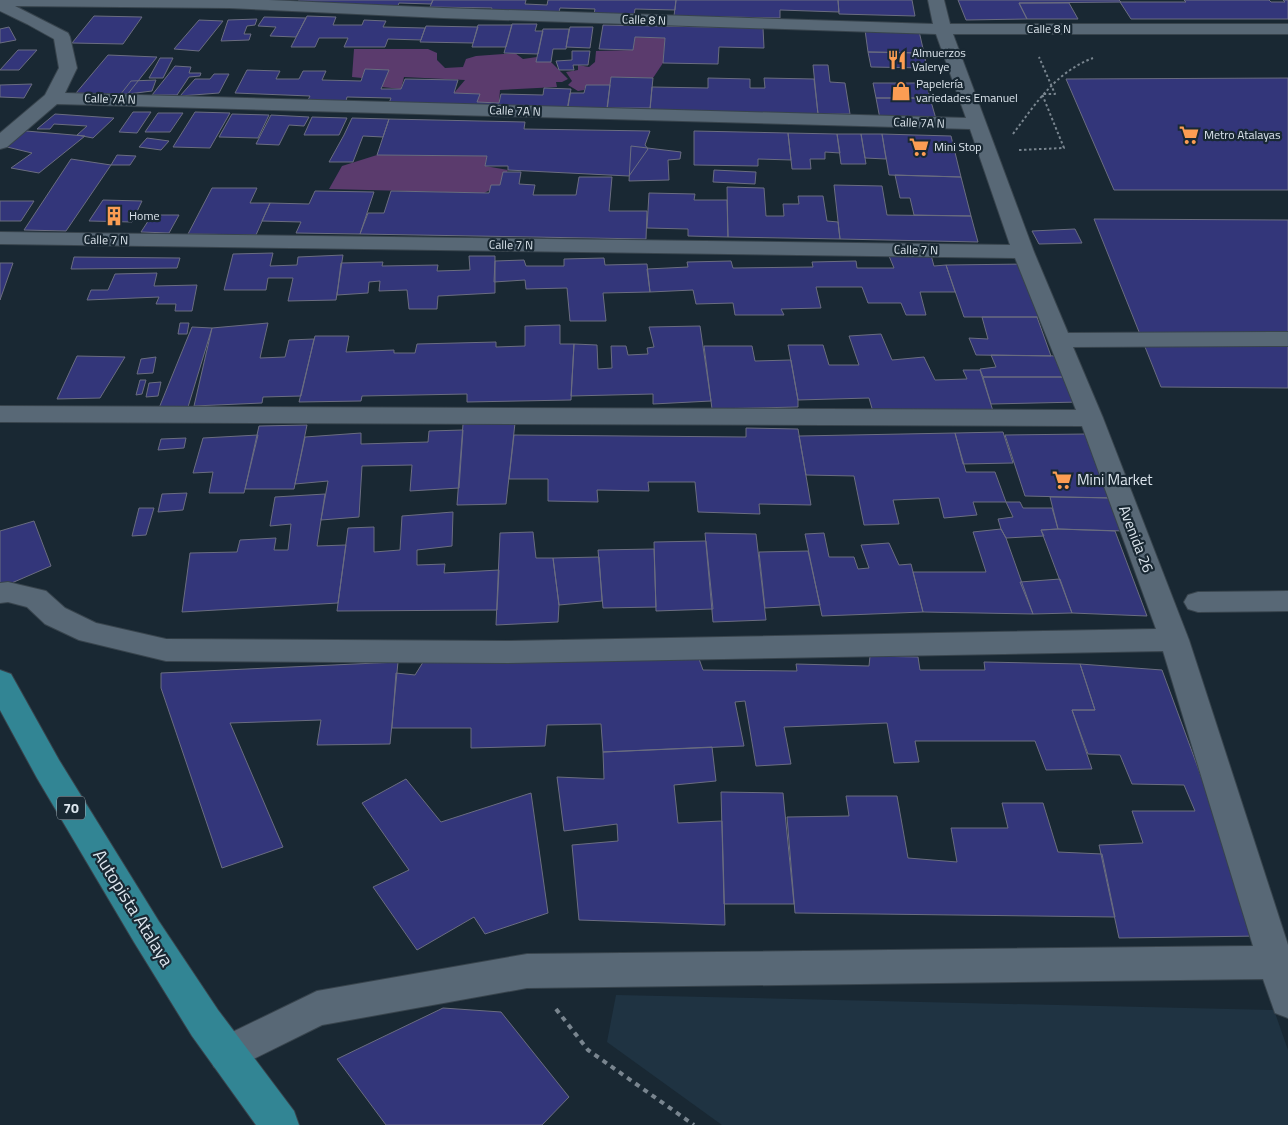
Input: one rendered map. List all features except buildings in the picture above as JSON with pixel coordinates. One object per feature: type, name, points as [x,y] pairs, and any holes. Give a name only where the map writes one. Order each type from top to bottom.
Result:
[{"type":"main road","name":"Autopista Atalaya","points":[[0,682],[48,769],[141,923],[205,1023],[280,1125]]},
{"type":"street","name":"Avenida 26","points":[[936,0],[943,29],[1023,252],[1091,418],[1174,640],[1288,1001]]},
{"type":"street","name":"Calle 8 N","points":[[0,1],[229,1],[453,14],[943,29],[1288,29]]},
{"type":"street","points":[[62,37],[91,1]]},
{"type":"street","points":[[0,5],[33,20],[62,37],[68,68],[53,98],[0,143]]},
{"type":"street","name":"Calle 7A N","points":[[53,98],[976,124]]},
{"type":"street","name":"Calle 7 N","points":[[0,238],[1023,252]]},
{"type":"street","points":[[1060,340],[1288,339]]},
{"type":"street","points":[[0,414],[1091,418]]},
{"type":"street","points":[[0,593],[8,592],[36,598],[56,616],[88,632],[166,650],[507,652],[1174,640]]},
{"type":"street","points":[[1198,602],[1288,601]]},
{"type":"street","points":[[227,1054],[317,1008],[526,971],[1275,962]]},
{"type":"path","points":[[1027,29],[1055,94],[1042,94]]},
{"type":"path","points":[[1011,137],[1051,83],[1079,62],[1096,57]]},
{"type":"path","points":[[1019,150],[1064,148],[1042,94]]},
{"type":"path","points":[[526,971],[588,1050],[694,1125]]},
{"type":"shaded area","points":[[635,37],[665,38],[663,63],[653,78],[612,77],[610,85],[586,85],[584,90],[578,91],[568,85],[572,81],[566,72],[578,70],[578,65],[589,67],[595,62],[596,51],[633,50]]},
{"type":"shaded area","points":[[354,49],[428,49],[437,53],[437,60],[445,68],[463,67],[466,59],[476,56],[515,53],[523,59],[537,57],[536,62],[551,62],[568,79],[556,82],[557,87],[500,90],[499,103],[477,102],[479,94],[454,93],[465,80],[404,77],[401,89],[382,87],[388,70],[365,69],[362,78],[352,77]]},
{"type":"shaded area","points":[[377,155],[487,156],[485,166],[508,170],[500,185],[484,193],[329,189],[342,166]]},
{"type":"shaded area","points":[[616,995],[1274,1010],[1288,1050],[1288,1125],[722,1125],[607,1042]]},
{"type":"place","name":"Almuerzos Valerye","points":[[897,60]]},
{"type":"place","name":"Papelería variedades Emanuel","points":[[901,91]]},
{"type":"place","name":"Metro Atalayas","points":[[1189,135]]},
{"type":"place","name":"Mini Stop","points":[[919,147]]},
{"type":"place","name":"Home","points":[[114,216]]},
{"type":"place","name":"Mini Market","points":[[1062,480]]}]
